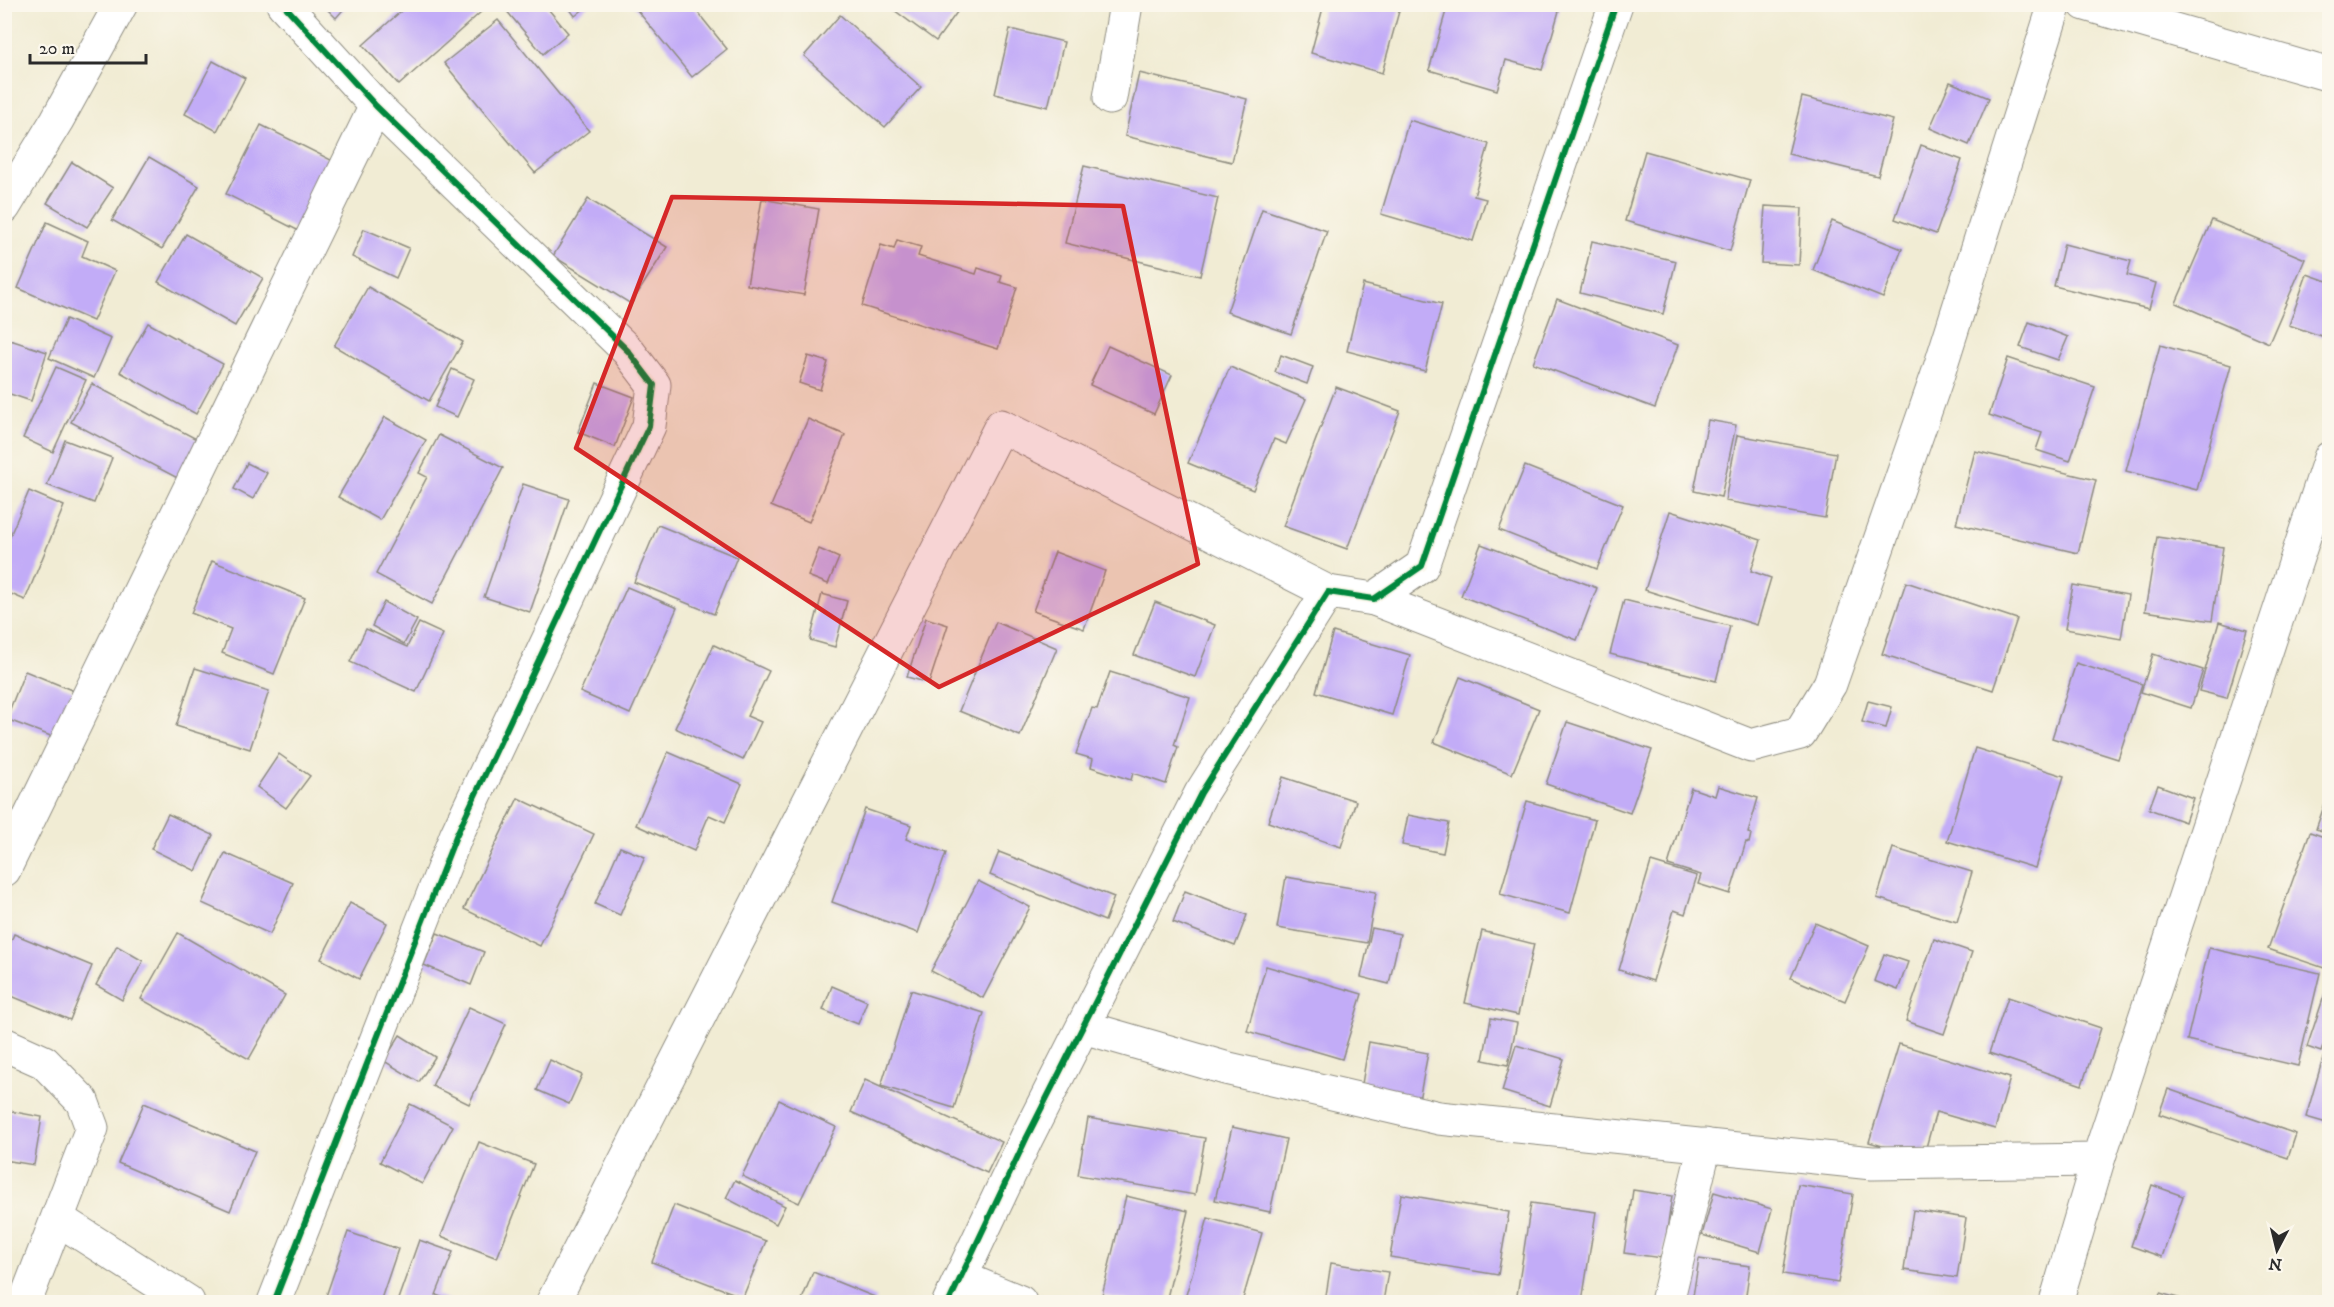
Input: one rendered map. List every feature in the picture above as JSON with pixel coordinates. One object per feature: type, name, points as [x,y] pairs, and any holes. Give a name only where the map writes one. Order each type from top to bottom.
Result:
[{"type":"street","points":[[4,207],[57,120],[121,4]]},
{"type":"street","points":[[274,1302],[456,836],[649,426],[654,385],[628,351],[376,106],[283,4]]},
{"type":"street","points":[[1110,98],[1126,4]]},
{"type":"street","points":[[1374,599],[1422,566],[1616,4]]},
{"type":"street","points":[[553,1302],[1001,426],[1328,592],[1374,599],[1751,746],[1800,733],[1830,684],[1838,662],[1938,374],[2055,4]]},
{"type":"street","points":[[2085,4],[2330,75]]},
{"type":"street","points":[[4,870],[376,106]]},
{"type":"street","points":[[2056,1302],[2098,1160],[2330,458]]},
{"type":"street","points":[[1020,1302],[955,1290],[1026,1137],[1201,793],[1328,592]]},
{"type":"street","points":[[1083,1027],[1225,1068],[1439,1118],[1872,1163],[2098,1160]]},
{"type":"street","points":[[4,1044],[44,1062],[82,1101],[92,1128],[25,1302]]},
{"type":"street","points":[[1667,1302],[1705,1145]]},
{"type":"street","points":[[58,1219],[188,1302]]},
{"type":"highlighted area","points":[[672,197],[1123,206],[1198,564],[939,687],[576,448]]},
{"type":"building","points":[[322,4],[348,4],[336,18]]},
{"type":"building","points":[[409,4],[474,4],[481,12],[399,85],[363,45]]},
{"type":"building","points":[[511,4],[544,4],[568,33],[543,54],[505,9]]},
{"type":"building","points":[[566,4],[590,4],[575,16]]},
{"type":"building","points":[[632,4],[691,4],[727,49],[692,77]]},
{"type":"building","points":[[892,4],[963,4],[936,41],[890,7]]},
{"type":"building","points":[[1324,4],[1401,4],[1382,73],[1311,53]]},
{"type":"building","points":[[1448,4],[1561,4],[1542,70],[1506,60],[1497,90],[1429,70]]},
{"type":"building","points":[[840,15],[921,87],[885,127],[804,56]]},
{"type":"building","points":[[498,20],[589,131],[535,173],[444,63]]},
{"type":"building","points":[[1010,29],[1064,42],[1048,107],[995,94]]},
{"type":"building","points":[[213,61],[245,78],[217,131],[185,114]]},
{"type":"building","points":[[1139,73],[1247,99],[1232,162],[1125,136]]},
{"type":"building","points":[[1950,82],[1989,98],[1969,145],[1930,128]]},
{"type":"building","points":[[1802,97],[1893,120],[1878,176],[1788,154]]},
{"type":"building","points":[[1409,120],[1489,144],[1474,196],[1486,199],[1473,241],[1381,214]]},
{"type":"building","points":[[261,125],[335,162],[299,231],[226,194]]},
{"type":"building","points":[[1921,145],[1962,160],[1936,234],[1895,219]]},
{"type":"building","points":[[1645,151],[1750,180],[1730,251],[1625,221]]},
{"type":"building","points":[[149,157],[199,186],[162,249],[112,220]]},
{"type":"building","points":[[72,162],[113,188],[87,227],[47,203]]},
{"type":"building","points":[[1084,166],[1218,198],[1200,276],[1065,243]]},
{"type":"building","points":[[588,199],[667,247],[631,304],[553,256]]},
{"type":"building","points":[[762,199],[819,209],[804,295],[747,285]]},
{"type":"building","points":[[1765,206],[1802,208],[1799,265],[1761,263]]},
{"type":"building","points":[[1262,209],[1327,231],[1291,334],[1227,312]]},
{"type":"building","points":[[2212,220],[2305,259],[2269,343],[2176,303]]},
{"type":"building","points":[[1832,221],[1902,249],[1883,298],[1813,270]]},
{"type":"building","points":[[47,222],[88,241],[82,256],[115,271],[93,321],[18,288]]},
{"type":"building","points":[[364,229],[409,248],[396,278],[352,257]]},
{"type":"building","points":[[186,234],[263,278],[235,326],[158,282]]},
{"type":"building","points":[[897,240],[921,247],[918,256],[976,274],[978,268],[1002,276],[1000,282],[1017,287],[998,349],[862,306],[881,245],[894,249]]},
{"type":"building","points":[[1592,241],[1676,261],[1663,314],[1580,293]]},
{"type":"building","points":[[2064,244],[2131,261],[2127,275],[2156,283],[2149,309],[2054,286]]},
{"type":"building","points":[[2307,274],[2330,282],[2330,339],[2289,325]]},
{"type":"building","points":[[1363,284],[1442,304],[1425,371],[1347,351]]},
{"type":"building","points":[[368,287],[463,342],[429,401],[334,346]]},
{"type":"building","points":[[1557,299],[1678,345],[1655,408],[1533,363]]},
{"type":"building","points":[[66,319],[111,339],[94,378],[49,358]]},
{"type":"building","points":[[2029,322],[2068,337],[2058,360],[2020,347]]},
{"type":"building","points":[[148,323],[223,364],[196,414],[120,372]]},
{"type":"building","points":[[4,338],[47,352],[31,401],[4,392]]},
{"type":"building","points":[[2160,345],[2231,365],[2197,490],[2126,471]]},
{"type":"building","points":[[1108,346],[1172,375],[1154,414],[1090,385]]},
{"type":"building","points":[[1281,355],[1313,367],[1307,384],[1275,372]]},
{"type":"building","points":[[808,356],[828,362],[820,390],[799,383]]},
{"type":"building","points":[[2008,358],[2095,387],[2070,461],[2036,450],[2042,433],[1989,415]]},
{"type":"building","points":[[56,367],[86,380],[53,452],[23,438]]},
{"type":"building","points":[[1230,367],[1306,399],[1286,444],[1274,439],[1253,490],[1188,463]]},
{"type":"building","points":[[452,369],[474,379],[457,417],[435,407]]},
{"type":"building","points":[[597,383],[634,397],[615,447],[578,432]]},
{"type":"building","points":[[92,384],[206,444],[185,482],[71,422]]},
{"type":"building","points":[[1336,387],[1400,411],[1347,549],[1283,526]]},
{"type":"building","points":[[385,417],[426,440],[380,520],[338,497]]},
{"type":"building","points":[[808,419],[845,435],[809,522],[771,506]]},
{"type":"building","points":[[1708,420],[1736,425],[1721,497],[1694,491]]},
{"type":"building","points":[[439,435],[503,468],[432,604],[376,574],[427,477],[419,473]]},
{"type":"building","points":[[1737,435],[1836,453],[1825,518],[1725,501]]},
{"type":"building","points":[[65,440],[112,458],[94,503],[47,485]]},
{"type":"building","points":[[1975,451],[2096,480],[2078,553],[1956,524]]},
{"type":"building","points":[[247,463],[267,473],[253,499],[234,489]]},
{"type":"building","points":[[1525,466],[1623,505],[1597,569],[1499,530]]},
{"type":"building","points":[[523,484],[569,499],[530,612],[484,597]]},
{"type":"building","points":[[29,491],[64,506],[25,600],[4,591],[4,550]]},
{"type":"building","points":[[1670,511],[1761,540],[1751,571],[1771,578],[1757,625],[1645,590]]},
{"type":"building","points":[[658,525],[737,557],[714,614],[634,582]]},
{"type":"building","points":[[2157,537],[2223,547],[2212,621],[2145,611]]},
{"type":"building","points":[[1481,544],[1597,588],[1577,640],[1461,596]]},
{"type":"building","points":[[819,549],[839,558],[828,584],[808,576]]},
{"type":"building","points":[[1055,552],[1105,571],[1084,629],[1033,611]]},
{"type":"building","points":[[212,561],[305,598],[274,674],[222,653],[231,629],[191,613]]},
{"type":"building","points":[[1906,582],[2017,619],[1993,690],[1882,654]]},
{"type":"building","points":[[2073,585],[2128,595],[2121,639],[2065,629]]},
{"type":"building","points":[[627,587],[677,608],[630,714],[580,692]]},
{"type":"building","points":[[822,594],[847,601],[835,647],[810,640]]},
{"type":"building","points":[[1624,600],[1730,626],[1716,681],[1610,654]]},
{"type":"building","points":[[384,602],[417,620],[404,644],[372,626]]},
{"type":"building","points":[[1155,602],[1215,625],[1195,677],[1134,655]]},
{"type":"building","points":[[926,618],[948,625],[929,683],[907,677]]},
{"type":"building","points":[[996,622],[1057,648],[1020,736],[959,711]]},
{"type":"building","points":[[2219,622],[2247,630],[2227,698],[2199,691]]},
{"type":"building","points":[[419,623],[443,634],[416,692],[350,662],[366,629],[407,647]]},
{"type":"building","points":[[1333,632],[1410,655],[1392,715],[1316,692]]},
{"type":"building","points":[[714,645],[769,671],[747,716],[761,722],[743,760],[675,728]]},
{"type":"building","points":[[2153,654],[2203,670],[2191,708],[2141,692]]},
{"type":"building","points":[[2076,663],[2142,684],[2118,759],[2052,738]]},
{"type":"building","points":[[195,668],[269,691],[250,749],[176,726]]},
{"type":"building","points":[[25,671],[74,691],[56,738],[6,719]]},
{"type":"building","points":[[1110,672],[1190,697],[1174,745],[1178,747],[1166,784],[1133,773],[1131,780],[1091,767],[1093,759],[1076,754],[1092,708],[1097,709]]},
{"type":"building","points":[[1460,677],[1539,709],[1512,774],[1434,742]]},
{"type":"building","points":[[1868,701],[1892,707],[1886,728],[1862,722]]},
{"type":"building","points":[[1567,722],[1652,750],[1630,813],[1546,784]]},
{"type":"building","points":[[1975,748],[2064,776],[2035,868],[1947,841]]},
{"type":"building","points":[[668,752],[742,784],[725,822],[709,815],[694,851],[636,825]]},
{"type":"building","points":[[279,754],[310,776],[286,808],[257,787]]},
{"type":"building","points":[[1283,777],[1356,801],[1341,847],[1268,822]]},
{"type":"building","points":[[2158,785],[2193,798],[2185,822],[2149,809]]},
{"type":"building","points":[[1718,786],[1758,798],[1748,833],[1751,834],[1749,843],[1746,842],[1730,894],[1698,884],[1701,875],[1668,865],[1691,788],[1715,796]]},
{"type":"building","points":[[2330,792],[2330,834],[2316,829]]},
{"type":"building","points":[[518,798],[594,834],[540,946],[464,909]]},
{"type":"building","points":[[1527,801],[1595,820],[1570,913],[1500,894]]},
{"type":"building","points":[[865,809],[911,825],[906,839],[946,853],[918,933],[832,902]]},
{"type":"building","points":[[168,814],[213,835],[196,871],[151,849]]},
{"type":"building","points":[[1408,815],[1449,823],[1443,853],[1402,845]]},
{"type":"building","points":[[2310,832],[2330,839],[2330,970],[2268,949]]},
{"type":"building","points":[[620,847],[645,857],[620,915],[595,904]]},
{"type":"building","points":[[1893,848],[1972,872],[1957,922],[1877,898]]},
{"type":"building","points":[[999,852],[1114,897],[1105,921],[990,875]]},
{"type":"building","points":[[225,853],[293,883],[270,934],[202,903]]},
{"type":"building","points":[[1651,862],[1697,876],[1685,914],[1674,910],[1653,981],[1619,970]]},
{"type":"building","points":[[1286,877],[1376,892],[1367,943],[1277,928]]},
{"type":"building","points":[[978,881],[1030,907],[983,998],[931,971]]},
{"type":"building","points":[[1185,891],[1247,915],[1235,946],[1173,922]]},
{"type":"building","points":[[350,903],[387,923],[359,979],[321,959]]},
{"type":"building","points":[[1815,923],[1869,946],[1845,1001],[1791,978]]},
{"type":"building","points":[[1372,928],[1400,934],[1389,984],[1361,977]]},
{"type":"building","points":[[1482,931],[1534,944],[1518,1015],[1465,1003]]},
{"type":"building","points":[[178,933],[285,995],[249,1059],[141,999]]},
{"type":"building","points":[[437,933],[484,952],[471,985],[424,965]]},
{"type":"building","points":[[14,934],[92,966],[70,1020],[4,993],[4,957]]},
{"type":"building","points":[[1934,939],[1972,952],[1944,1034],[1906,1021]]},
{"type":"building","points":[[117,946],[143,961],[122,1000],[96,985]]},
{"type":"building","points":[[2209,948],[2320,973],[2298,1066],[2187,1040]]},
{"type":"building","points":[[1884,954],[1908,962],[1898,990],[1874,981]]},
{"type":"building","points":[[1266,966],[1362,994],[1342,1059],[1247,1031]]},
{"type":"building","points":[[2329,981],[2330,1027],[2321,1052],[2307,1047]]},
{"type":"building","points":[[832,986],[867,1001],[858,1024],[823,1010]]},
{"type":"building","points":[[911,990],[984,1013],[954,1108],[881,1086]]},
{"type":"building","points":[[2008,997],[2101,1028],[2082,1085],[1989,1053]]},
{"type":"building","points":[[469,1007],[506,1024],[469,1104],[432,1086]]},
{"type":"building","points":[[1491,1018],[1517,1023],[1508,1065],[1483,1060]]},
{"type":"building","points":[[400,1035],[435,1057],[419,1082],[384,1061]]},
{"type":"building","points":[[1369,1042],[1428,1053],[1419,1100],[1361,1090]]},
{"type":"building","points":[[1899,1044],[2010,1078],[1995,1129],[1936,1112],[1923,1158],[1869,1142]]},
{"type":"building","points":[[1516,1045],[1564,1059],[1550,1106],[1502,1091]]},
{"type":"building","points":[[2323,1058],[2330,1059],[2330,1124],[2306,1117]]},
{"type":"building","points":[[550,1060],[582,1075],[569,1104],[537,1090]]},
{"type":"building","points":[[865,1080],[1002,1142],[987,1173],[851,1112]]},
{"type":"building","points":[[2168,1089],[2296,1134],[2288,1158],[2159,1114]]},
{"type":"building","points":[[779,1100],[836,1127],[799,1203],[742,1176]]},
{"type":"building","points":[[144,1103],[255,1151],[230,1211],[118,1163]]},
{"type":"building","points":[[410,1104],[453,1126],[422,1184],[380,1162]]},
{"type":"building","points":[[4,1110],[42,1117],[34,1165],[4,1160]]},
{"type":"building","points":[[1088,1118],[1205,1138],[1195,1195],[1078,1175]]},
{"type":"building","points":[[1232,1127],[1286,1139],[1270,1212],[1215,1200]]},
{"type":"building","points":[[479,1142],[534,1164],[497,1258],[441,1236]]},
{"type":"building","points":[[735,1180],[785,1206],[776,1224],[726,1198]]},
{"type":"building","points":[[1798,1185],[1853,1194],[1838,1283],[1783,1274]]},
{"type":"building","points":[[2152,1185],[2183,1196],[2162,1257],[2131,1246]]},
{"type":"building","points":[[1633,1190],[1672,1196],[1663,1258],[1624,1253]]},
{"type":"building","points":[[1714,1192],[1772,1209],[1760,1252],[1702,1235]]},
{"type":"building","points":[[1401,1194],[1509,1212],[1498,1275],[1390,1257]]},
{"type":"building","points":[[1126,1196],[1188,1211],[1166,1302],[1134,1302],[1102,1295]]},
{"type":"building","points":[[1531,1203],[1596,1212],[1582,1302],[1516,1302]]},
{"type":"building","points":[[674,1205],[766,1241],[743,1297],[652,1262]]},
{"type":"building","points":[[1913,1210],[1966,1218],[1957,1278],[1904,1270]]},
{"type":"building","points":[[1208,1218],[1262,1233],[1242,1302],[1184,1302]]},
{"type":"building","points":[[348,1232],[398,1249],[380,1302],[324,1302]]},
{"type":"building","points":[[419,1240],[453,1252],[436,1295],[454,1302],[397,1302]]},
{"type":"building","points":[[1699,1259],[1750,1266],[1745,1302],[1692,1302]]},
{"type":"building","points":[[1331,1263],[1388,1272],[1383,1302],[1325,1302]]},
{"type":"building","points":[[813,1272],[877,1298],[875,1302],[801,1302]]},
{"type":"building","points":[[2160,1293],[2192,1302],[2157,1302]]},
{"type":"cycle path","points":[[274,1302],[456,836],[649,426],[654,385],[628,351],[376,106],[283,4]]},
{"type":"cycle path","points":[[949,1302],[1027,1137],[1201,793],[1328,592],[1374,599],[1422,566],[1616,4]]}]
